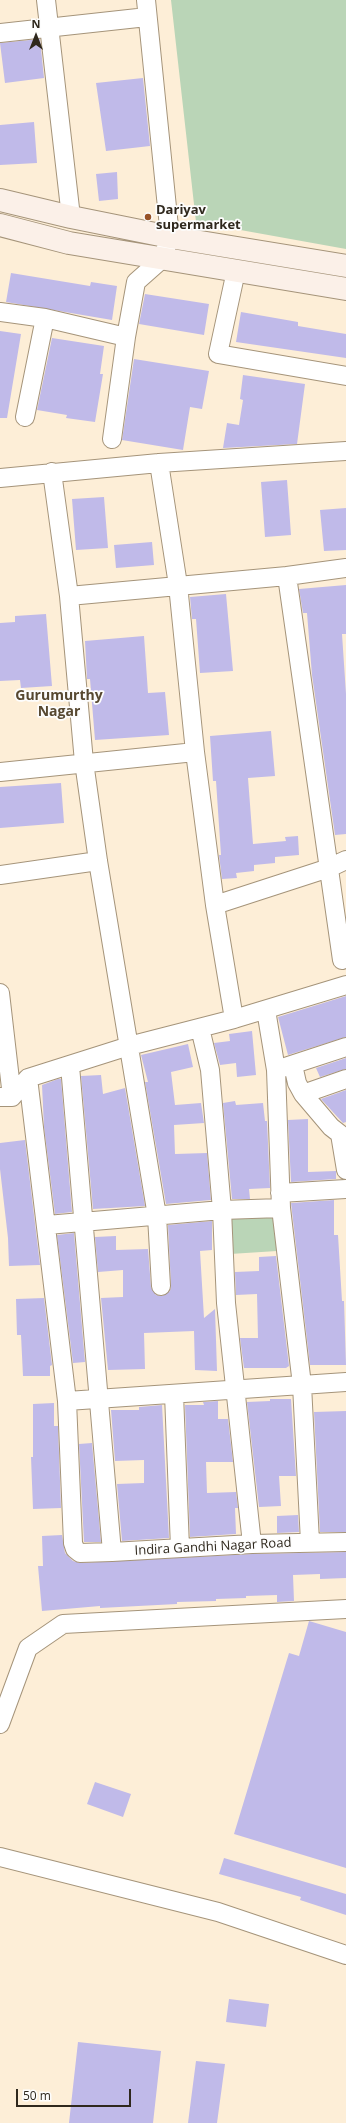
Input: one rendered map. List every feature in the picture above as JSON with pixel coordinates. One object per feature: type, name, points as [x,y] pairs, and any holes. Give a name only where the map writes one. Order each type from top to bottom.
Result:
[{"type":"street","points":[[46,0],[71,217]]},
{"type":"street","points":[[0,33],[146,9],[170,237],[162,259],[136,282],[126,337],[112,439]]},
{"type":"street","points":[[0,200],[71,217],[170,237],[346,266]]},
{"type":"street","points":[[0,225],[69,243],[346,289]]},
{"type":"street","points":[[236,271],[218,354],[346,376]]},
{"type":"street","points":[[0,312],[45,318],[126,337]]},
{"type":"street","points":[[25,417],[45,318]]},
{"type":"street","points":[[0,478],[159,463],[346,451]]},
{"type":"street","points":[[159,463],[178,585],[195,752],[215,905],[234,1019]]},
{"type":"street","points":[[52,472],[69,596],[84,762],[98,862],[157,1216],[161,1286]]},
{"type":"street","points":[[69,596],[287,576],[346,568]]},
{"type":"street","points":[[287,576],[342,960]]},
{"type":"street","points":[[0,772],[84,762],[195,752]]},
{"type":"street","points":[[215,905],[329,868],[346,860]]},
{"type":"street","points":[[0,875],[98,862]]},
{"type":"street","points":[[6,1097],[28,1078],[70,1066],[129,1046],[234,1019],[346,985]]},
{"type":"street","points":[[0,993],[6,1097]]},
{"type":"street","points":[[266,1010],[285,1068],[280,1200],[302,1385],[310,1542]]},
{"type":"street","points":[[200,1028],[210,1070],[222,1210],[226,1303],[252,1544]]},
{"type":"street","points":[[285,1068],[346,1047]]},
{"type":"street","points":[[70,1066],[112,1552]]},
{"type":"street","points":[[285,1068],[297,1083],[303,1094],[331,1127],[343,1133],[346,1170]]},
{"type":"street","points":[[28,1078],[47,1225],[67,1401],[346,1382]]},
{"type":"street","points":[[303,1094],[346,1079]]},
{"type":"street","points":[[47,1225],[222,1210],[346,1189]]},
{"type":"street","points":[[174,1394],[180,1548]]},
{"type":"street","name":"Indira Gandhi Nagar Road","points":[[67,1401],[73,1543],[80,1553],[252,1544],[346,1542]]},
{"type":"street","points":[[0,1724],[28,1648],[63,1624],[346,1609]]},
{"type":"street","points":[[0,1857],[218,1912],[346,1955]]},
{"type":"green space","points":[[171,0],[346,0],[346,249],[196,222]]},
{"type":"green space","points":[[275,1214],[277,1251],[230,1254],[228,1217]]},
{"type":"building","points":[[40,39],[44,78],[5,83],[0,43]]},
{"type":"building","points":[[143,78],[150,146],[106,151],[96,83]]},
{"type":"building","points":[[34,122],[37,163],[0,165],[0,125]]},
{"type":"building","points":[[117,172],[118,199],[99,201],[96,174]]},
{"type":"building","points":[[11,273],[90,286],[91,282],[117,286],[112,320],[6,302]]},
{"type":"building","points":[[145,294],[209,304],[204,335],[139,324]]},
{"type":"building","points":[[241,312],[298,322],[298,326],[346,334],[346,358],[236,342]]},
{"type":"building","points":[[0,331],[21,334],[7,418],[0,418]]},
{"type":"building","points":[[52,338],[104,346],[100,374],[103,374],[95,422],[66,418],[67,415],[37,410]]},
{"type":"building","points":[[134,359],[209,371],[202,409],[190,407],[183,450],[122,440]]},
{"type":"building","points":[[243,375],[305,384],[297,444],[223,448],[227,423],[239,425],[243,400],[240,399]]},
{"type":"building","points":[[287,480],[291,535],[265,537],[261,482]]},
{"type":"building","points":[[104,497],[108,548],[76,550],[72,499]]},
{"type":"building","points":[[346,508],[346,550],[324,551],[320,510]]},
{"type":"building","points":[[152,542],[154,565],[116,568],[114,545]]},
{"type":"building","points":[[346,585],[346,634],[342,634],[346,694],[346,834],[335,835],[312,675],[307,613],[303,613],[299,589]]},
{"type":"building","points":[[226,594],[233,671],[200,673],[196,619],[192,619],[190,597]]},
{"type":"building","points":[[46,614],[52,686],[21,688],[20,680],[0,681],[0,623],[15,622],[15,616]]},
{"type":"building","points":[[144,636],[148,693],[165,692],[169,735],[95,740],[90,679],[87,679],[85,641]]},
{"type":"building","points":[[271,731],[275,776],[248,778],[253,844],[286,841],[285,837],[298,836],[299,855],[275,857],[275,863],[254,865],[254,871],[236,873],[237,878],[222,879],[219,855],[221,855],[216,781],[213,781],[210,736]]},
{"type":"building","points":[[61,783],[64,823],[0,828],[0,787]]},
{"type":"building","points":[[346,996],[346,1037],[288,1055],[278,1017]]},
{"type":"building","points":[[252,1031],[256,1075],[237,1077],[236,1063],[220,1065],[214,1043],[230,1041],[229,1034]]},
{"type":"building","points":[[188,1044],[193,1067],[171,1072],[175,1105],[201,1103],[204,1123],[174,1125],[175,1154],[207,1153],[211,1200],[166,1204],[145,1082],[148,1082],[141,1055]]},
{"type":"building","points":[[346,1058],[346,1069],[320,1077],[316,1068]]},
{"type":"building","points":[[101,1075],[103,1094],[125,1088],[145,1206],[93,1209],[81,1076]]},
{"type":"building","points":[[61,1079],[72,1212],[55,1214],[44,1127],[42,1085]]},
{"type":"building","points":[[346,1090],[346,1122],[343,1123],[321,1099]]},
{"type":"building","points":[[235,1101],[236,1105],[263,1103],[265,1121],[267,1121],[270,1188],[249,1189],[250,1199],[232,1199],[223,1103]]},
{"type":"building","points":[[308,1119],[308,1172],[336,1171],[336,1179],[291,1182],[288,1120]]},
{"type":"building","points":[[25,1140],[40,1265],[9,1266],[8,1238],[0,1169],[0,1143]]},
{"type":"building","points":[[334,1200],[334,1235],[338,1235],[342,1301],[344,1301],[346,1365],[310,1365],[291,1203]]},
{"type":"building","points":[[212,1221],[212,1250],[200,1251],[204,1318],[215,1309],[217,1371],[195,1370],[194,1331],[144,1333],[145,1369],[108,1370],[101,1298],[123,1297],[123,1270],[98,1272],[95,1237],[116,1236],[116,1250],[148,1249],[151,1287],[156,1295],[162,1296],[170,1291],[171,1286],[168,1225]]},
{"type":"building","points":[[74,1233],[85,1362],[73,1363],[57,1235]]},
{"type":"building","points":[[276,1256],[289,1366],[286,1368],[244,1368],[240,1338],[258,1338],[257,1294],[236,1295],[235,1272],[259,1271],[259,1257]]},
{"type":"building","points":[[44,1298],[52,1365],[50,1366],[50,1376],[23,1376],[21,1335],[17,1335],[16,1299]]},
{"type":"building","points":[[270,1399],[291,1399],[296,1476],[279,1476],[281,1506],[259,1507],[247,1402],[270,1401]]},
{"type":"building","points":[[218,1401],[218,1419],[228,1419],[233,1462],[206,1462],[207,1493],[236,1492],[238,1508],[235,1508],[236,1534],[190,1537],[185,1405],[204,1405],[203,1402]]},
{"type":"building","points":[[54,1403],[54,1426],[58,1426],[61,1508],[33,1509],[31,1457],[33,1457],[33,1404]]},
{"type":"building","points":[[162,1405],[169,1538],[122,1541],[117,1484],[144,1483],[144,1460],[115,1461],[111,1410],[139,1410],[139,1407]]},
{"type":"building","points":[[346,1411],[346,1532],[320,1532],[314,1412]]},
{"type":"building","points":[[92,1443],[101,1542],[84,1542],[79,1444]]},
{"type":"building","points":[[298,1515],[299,1532],[277,1533],[277,1516]]},
{"type":"building","points":[[62,1535],[65,1553],[73,1561],[80,1563],[252,1554],[346,1552],[346,1578],[320,1579],[320,1574],[293,1575],[294,1601],[277,1602],[277,1595],[246,1596],[246,1598],[216,1599],[216,1601],[177,1602],[177,1604],[100,1608],[100,1606],[42,1611],[38,1566],[43,1566],[42,1536]]},
{"type":"building","points":[[309,1621],[346,1632],[346,1868],[234,1834],[289,1653],[299,1656]]},
{"type":"building","points":[[95,1782],[131,1794],[123,1817],[87,1804]]},
{"type":"building","points":[[224,1858],[346,1894],[346,1915],[300,1900],[301,1897],[219,1874]]},
{"type":"building","points":[[229,1999],[269,2004],[266,2027],[226,2022]]},
{"type":"building","points":[[78,2042],[161,2051],[153,2123],[69,2123]]},
{"type":"building","points":[[196,2061],[225,2064],[217,2123],[188,2123]]},
{"type":"place","name":"Dariyav supermarket","points":[[148,217]]},
{"type":"district","name":"Gurumurthy Nagar","points":[[59,704]]}]
